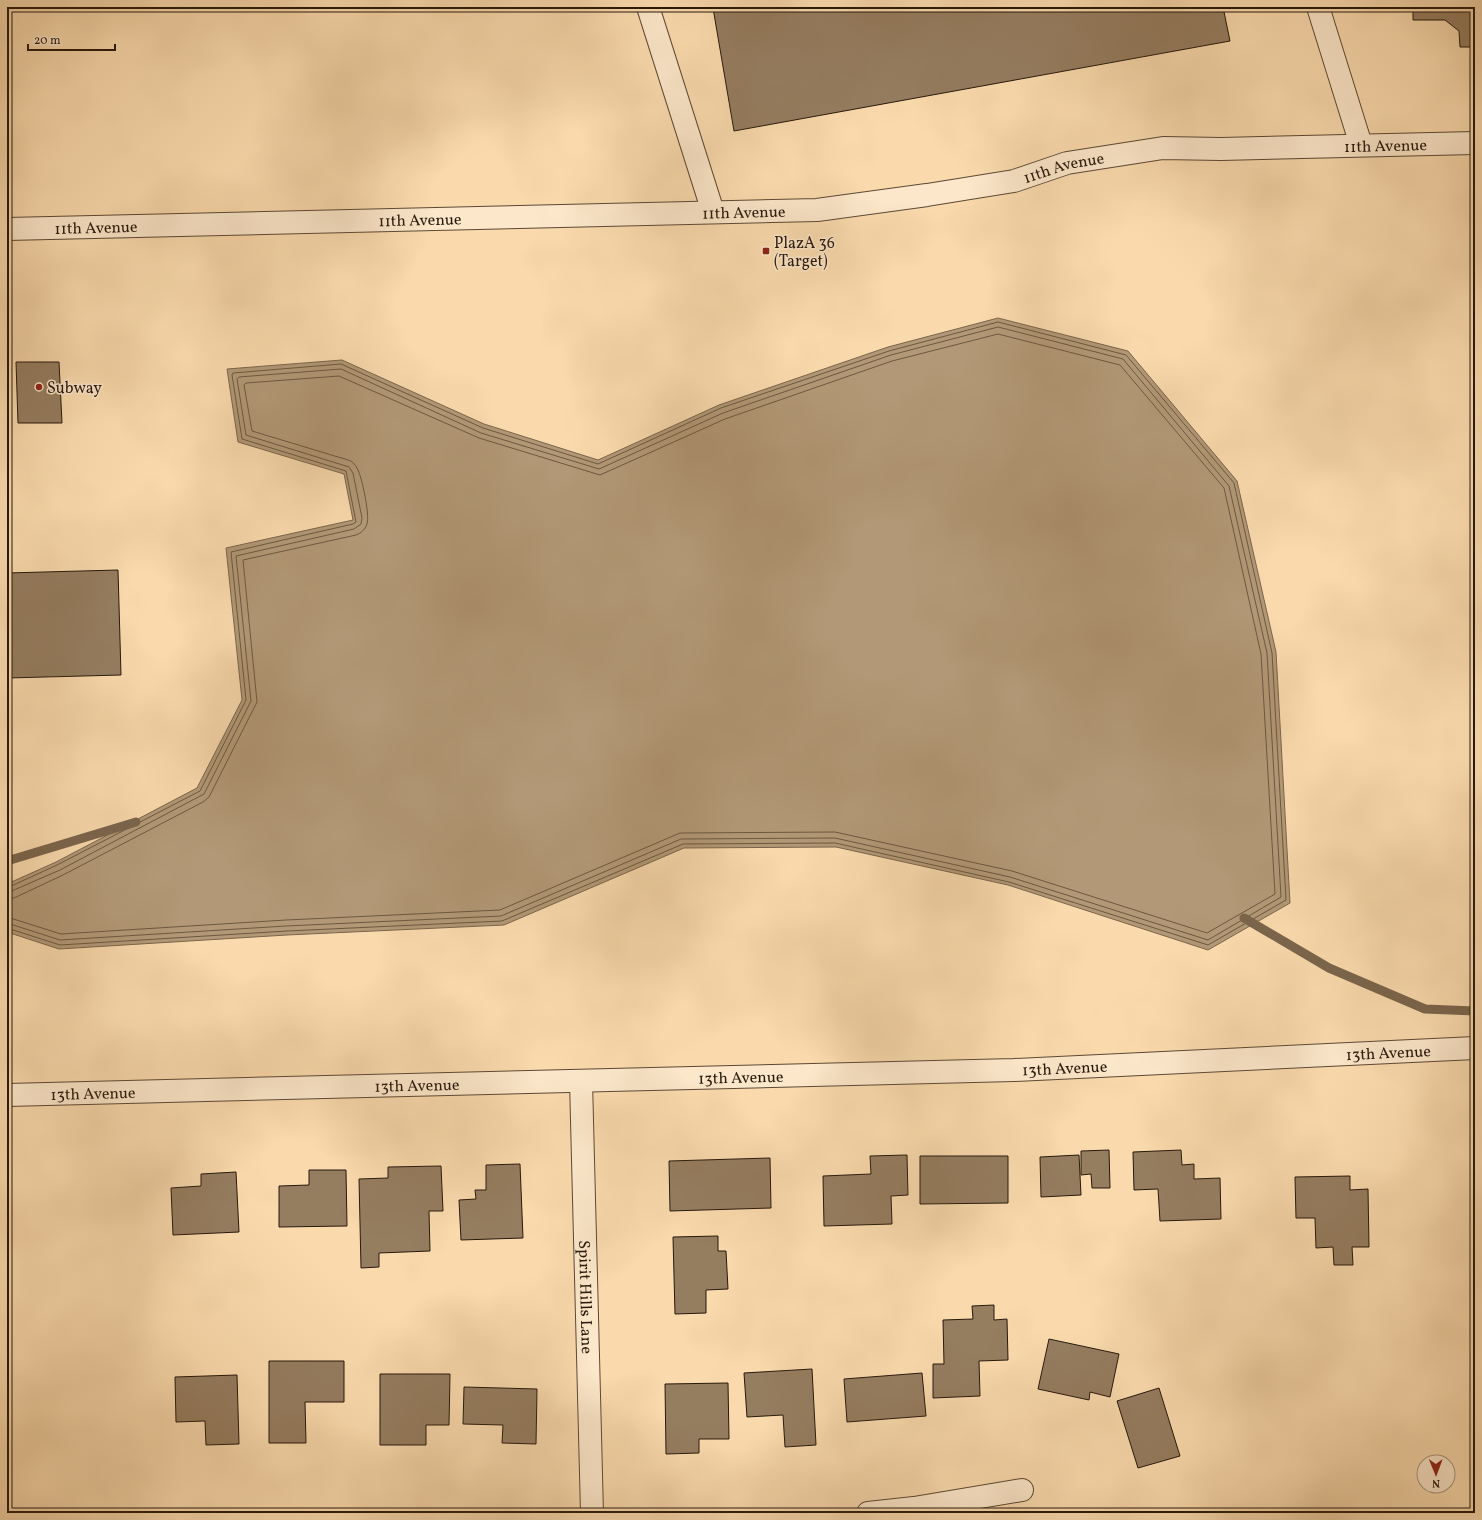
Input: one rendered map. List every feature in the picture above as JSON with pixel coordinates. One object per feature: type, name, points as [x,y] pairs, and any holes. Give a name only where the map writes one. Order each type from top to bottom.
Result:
[{"type":"street","points":[[648,7],[714,212]]},
{"type":"street","points":[[1318,7],[1361,145]]},
{"type":"street","name":"11th Avenue","points":[[7,229],[817,210],[1014,181],[1067,163],[1163,148],[1221,149],[1475,143]]},
{"type":"street","name":"13th Avenue","points":[[7,1095],[1014,1070],[1475,1048]]},
{"type":"street","name":"Spirit Hills Lane","points":[[581,1081],[592,1513]]},
{"type":"street","points":[[868,1513],[914,1508],[1022,1490]]},
{"type":"water","points":[[998,318],[1128,351],[1237,481],[1276,652],[1290,903],[1208,950],[1008,885],[836,847],[684,848],[504,925],[287,935],[59,949],[7,932],[7,884],[56,862],[197,788],[242,700],[226,548],[353,520],[344,474],[238,442],[227,369],[342,360],[484,424],[598,460],[719,405],[888,347]]},
{"type":"building","points":[[1223,7],[1230,41],[734,131],[713,8]]},
{"type":"building","points":[[1413,7],[1475,7],[1475,47],[1460,47],[1459,31],[1445,20],[1413,20]]},
{"type":"building","name":"Subway","points":[[16,362],[59,362],[62,423],[18,423]]},
{"type":"building","points":[[118,570],[121,675],[7,678],[7,573]]},
{"type":"building","points":[[1109,1150],[1110,1188],[1092,1188],[1091,1174],[1081,1175],[1081,1151]]},
{"type":"building","points":[[1181,1150],[1182,1165],[1194,1164],[1194,1179],[1220,1178],[1221,1219],[1160,1221],[1158,1189],[1134,1190],[1133,1152]]},
{"type":"building","points":[[907,1155],[908,1195],[891,1196],[892,1224],[824,1226],[823,1176],[871,1174],[870,1156]]},
{"type":"building","points":[[1079,1155],[1081,1195],[1041,1197],[1040,1157]]},
{"type":"building","points":[[920,1156],[1008,1156],[1008,1203],[920,1204]]},
{"type":"building","points":[[770,1158],[771,1208],[670,1211],[669,1161]]},
{"type":"building","points":[[520,1164],[523,1238],[461,1240],[459,1200],[476,1199],[475,1190],[486,1190],[486,1165]]},
{"type":"building","points":[[441,1166],[443,1211],[429,1211],[430,1251],[379,1253],[379,1267],[361,1268],[359,1179],[388,1178],[388,1167]]},
{"type":"building","points":[[309,1170],[346,1170],[347,1226],[279,1227],[279,1186],[309,1185]]},
{"type":"building","points":[[236,1172],[239,1232],[173,1235],[171,1188],[201,1186],[201,1174]]},
{"type":"building","points":[[1350,1176],[1350,1190],[1368,1189],[1369,1247],[1352,1247],[1353,1265],[1334,1265],[1333,1247],[1316,1248],[1315,1218],[1296,1218],[1295,1177]]},
{"type":"building","points":[[718,1236],[718,1251],[726,1251],[728,1289],[706,1290],[706,1313],[675,1314],[673,1237]]},
{"type":"building","points":[[994,1305],[994,1320],[1007,1319],[1008,1360],[979,1361],[980,1396],[933,1398],[933,1364],[944,1364],[943,1320],[973,1319],[972,1306]]},
{"type":"building","points":[[1049,1339],[1119,1354],[1110,1397],[1090,1392],[1089,1400],[1038,1389]]},
{"type":"building","points":[[269,1361],[344,1361],[344,1402],[305,1402],[306,1443],[269,1443]]},
{"type":"building","points":[[812,1369],[816,1445],[785,1447],[783,1415],[747,1417],[744,1373]]},
{"type":"building","points":[[922,1373],[926,1416],[847,1422],[844,1379]]},
{"type":"building","points":[[380,1374],[450,1374],[449,1425],[426,1425],[426,1445],[380,1445]]},
{"type":"building","points":[[237,1375],[239,1444],[206,1445],[205,1421],[176,1422],[175,1377]]},
{"type":"building","points":[[728,1383],[729,1439],[699,1439],[699,1453],[666,1454],[665,1384]]},
{"type":"building","points":[[464,1387],[537,1389],[536,1444],[502,1443],[503,1425],[463,1424]]},
{"type":"building","points":[[1159,1388],[1180,1456],[1138,1468],[1117,1401]]},
{"type":"waterway","points":[[7,861],[136,822]]},
{"type":"waterway","points":[[1244,918],[1329,968],[1425,1009],[1475,1011]]},
{"type":"place","name":"PlazA 36 (Target)","points":[[766,251]]},
{"type":"place","name":"Subway","points":[[39,387]]}]
